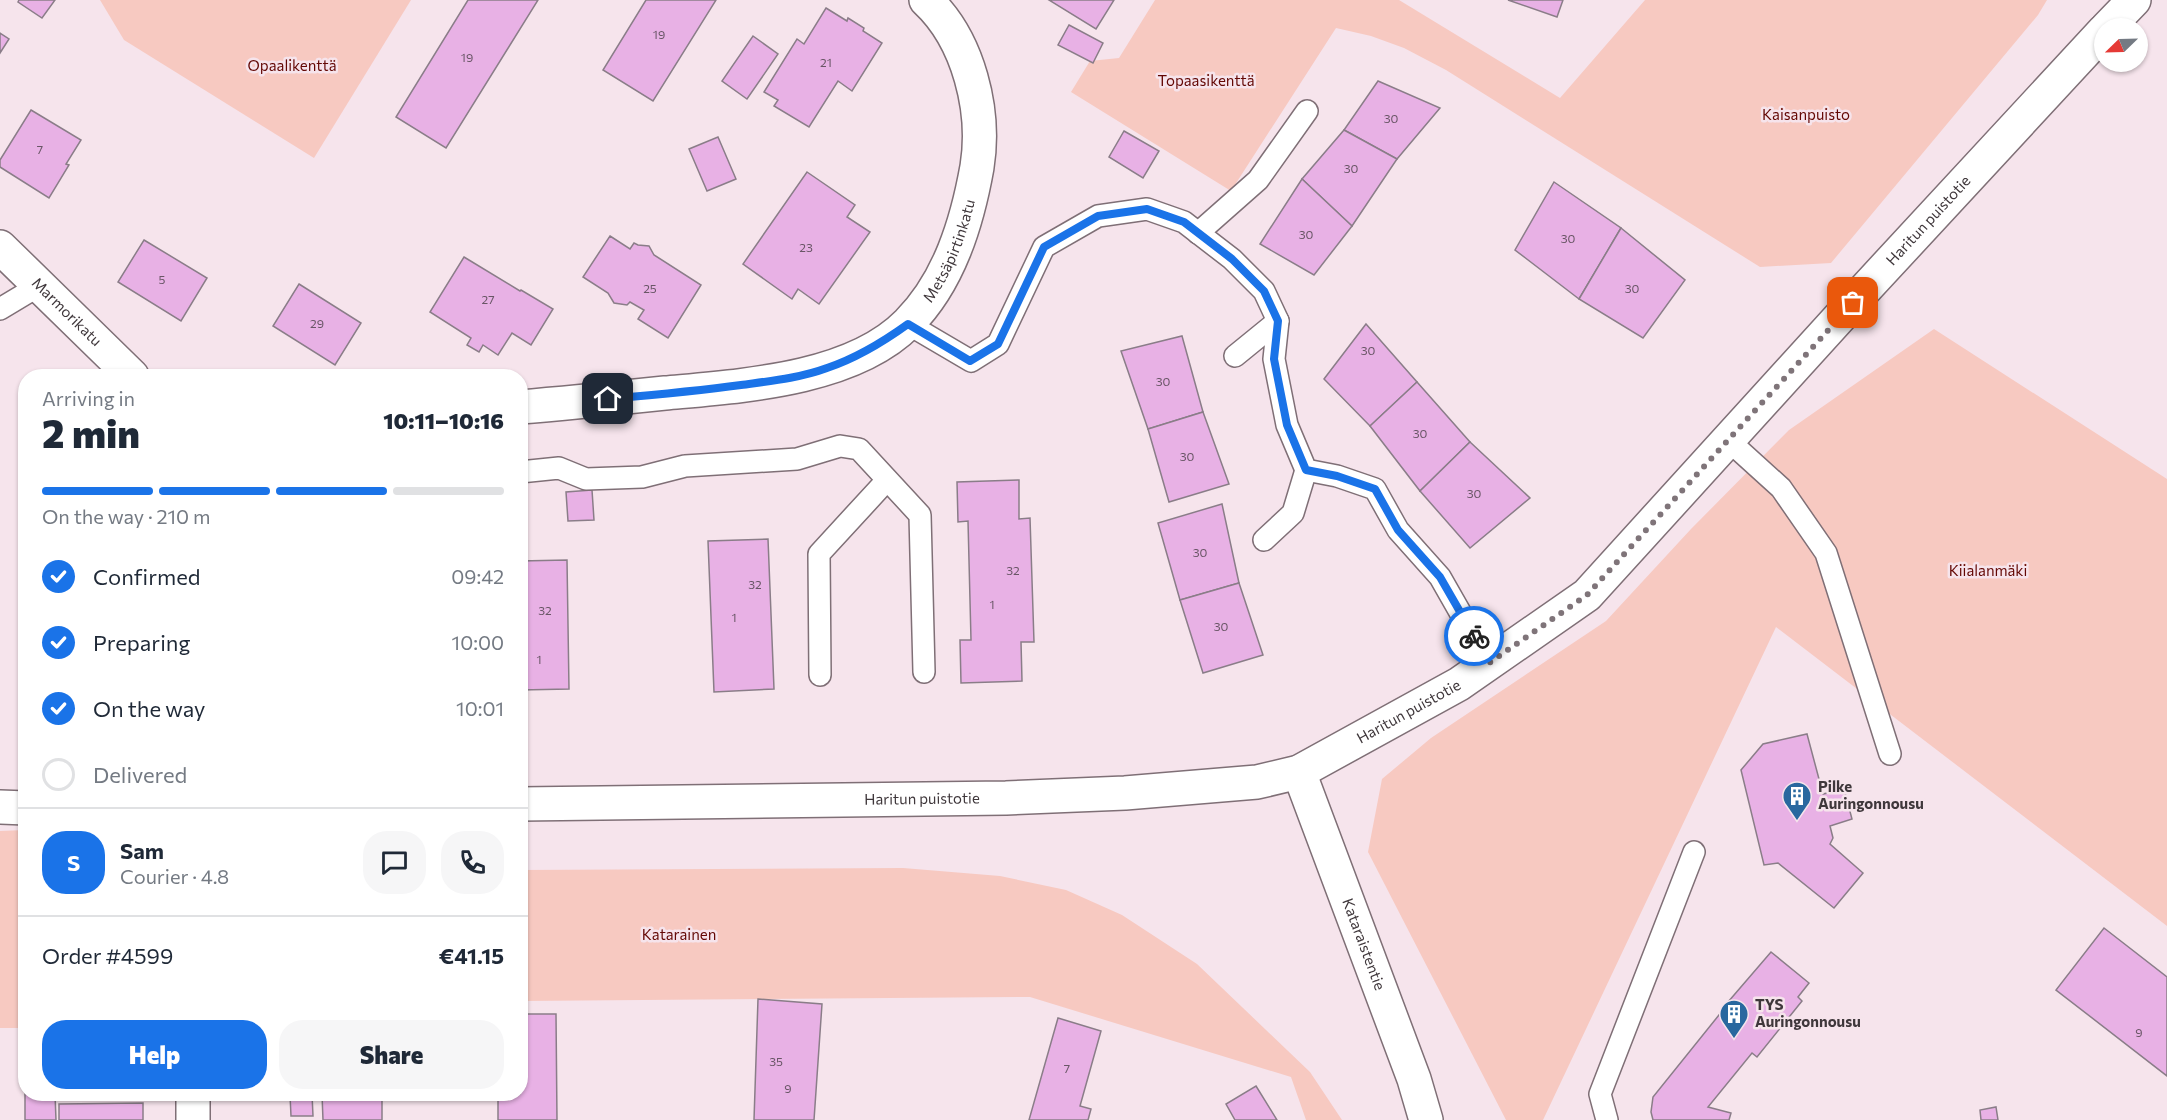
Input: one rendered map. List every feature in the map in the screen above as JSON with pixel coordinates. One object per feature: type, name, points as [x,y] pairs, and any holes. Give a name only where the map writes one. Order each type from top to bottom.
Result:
[{"type":"street","name":"Metsäpirtinkatu","points":[[528,406],[717,388],[799,376],[856,357],[883,342],[908,324],[928,299],[956,248],[966,219],[978,156],[979,122],[973,87],[963,55],[948,28],[926,0]]},
{"type":"street","name":"Haritun puistotie","points":[[2117,18],[2134,0]]},
{"type":"street","name":"Haritun puistotie","points":[[528,804],[1006,798],[1125,793],[1257,782],[1299,772],[1459,684],[1587,595],[2094,43]]},
{"type":"street","name":"Marmorikatu","points":[[0,247],[125,369]]},
{"type":"street","name":"Kataraistentie","points":[[1299,772],[1414,1079],[1426,1120]]},
{"type":"street","points":[[0,807],[18,808]]},
{"type":"street","points":[[193,1101],[193,1120]]},
{"type":"lane","points":[[1198,232],[1258,180],[1307,111]]},
{"type":"lane","points":[[908,324],[970,361],[998,344],[1044,247],[1098,216],[1147,209],[1184,222],[1232,259],[1264,291],[1278,321],[1274,359],[1287,425],[1306,470],[1293,513],[1264,540]]},
{"type":"lane","points":[[0,309],[40,285]]},
{"type":"lane","points":[[1235,356],[1278,321]]},
{"type":"lane","points":[[1728,440],[1781,488],[1826,553],[1890,754]]},
{"type":"lane","points":[[528,471],[559,468],[586,479],[642,477],[685,466],[797,459],[840,446],[859,449],[920,515],[924,672]]},
{"type":"lane","points":[[1306,470],[1337,476],[1375,489],[1398,530],[1440,577],[1489,663]]},
{"type":"lane","points":[[820,675],[819,554],[887,480]]},
{"type":"lane","points":[[1607,1120],[1600,1094],[1694,852]]},
{"type":"green space","name":"Opaalikenttä","points":[[100,0],[411,0],[314,158],[124,40]]},
{"type":"green space","points":[[1155,0],[1399,0],[1560,98],[1645,0],[2047,0],[2038,15],[1831,263],[1760,267],[1446,70],[1404,48],[1371,36],[1336,28],[1231,191],[1071,92],[1090,61],[1119,58]]},
{"type":"green space","name":"Kiialanmäki","points":[[1934,329],[2167,479],[2167,926],[1776,627],[1543,1120],[1506,1120],[1368,852],[1382,779],[1431,738],[1606,621],[1691,529],[1789,430]]},
{"type":"green space","points":[[18,830],[18,1028],[0,1028],[0,831]]},
{"type":"green space","name":"Katarainen","points":[[903,868],[1000,876],[1066,890],[1122,915],[1197,964],[1310,1072],[1342,1120],[1306,1120],[1291,1077],[1030,997],[528,1001],[528,870]]},
{"type":"building","points":[[19,0],[55,0],[42,18],[18,2]]},
{"type":"building","points":[[468,0],[538,0],[446,148],[396,117]]},
{"type":"building","points":[[646,0],[716,0],[653,101],[603,70]]},
{"type":"building","points":[[1049,0],[1114,0],[1096,29]]},
{"type":"building","points":[[1508,0],[1563,0],[1557,17]]},
{"type":"building","points":[[826,8],[864,28],[863,31],[882,43],[852,91],[838,81],[809,127],[774,106],[778,100],[764,92],[797,39],[804,44]]},
{"type":"building","points":[[1069,25],[1103,43],[1093,63],[1058,45]]},
{"type":"building","points":[[0,33],[9,39],[0,53]]},
{"type":"building","points":[[753,36],[778,54],[747,99],[722,81]]},
{"type":"building","points":[[1378,81],[1440,108],[1397,159],[1344,130]]},
{"type":"building","points":[[31,110],[81,140],[49,198],[0,167],[0,160]]},
{"type":"building","points":[[1344,130],[1397,159],[1352,226],[1302,179]]},
{"type":"building","points":[[1124,131],[1159,151],[1143,178],[1109,157]]},
{"type":"building","points":[[718,137],[736,179],[707,191],[689,149]]},
{"type":"building","points":[[807,172],[855,205],[847,217],[870,232],[819,304],[798,289],[792,299],[743,264]]},
{"type":"building","points":[[1302,179],[1352,226],[1314,275],[1260,244]]},
{"type":"building","points":[[1554,182],[1621,228],[1579,299],[1515,250]]},
{"type":"building","points":[[1621,228],[1685,280],[1643,338],[1579,299]]},
{"type":"building","points":[[610,236],[630,249],[634,243],[649,246],[654,255],[701,285],[668,338],[638,319],[644,310],[630,302],[627,305],[614,303],[608,293],[583,277]]},
{"type":"building","points":[[144,240],[207,278],[181,321],[118,282]]},
{"type":"building","points":[[464,257],[553,309],[531,345],[512,333],[498,355],[483,345],[479,352],[467,345],[471,338],[430,312]]},
{"type":"building","points":[[299,284],[361,323],[335,365],[273,326]]},
{"type":"building","points":[[1366,324],[1417,382],[1370,426],[1324,379]]},
{"type":"building","points":[[1182,336],[1203,412],[1148,429],[1121,351]]},
{"type":"building","points":[[1417,382],[1470,442],[1420,491],[1370,426]]},
{"type":"building","points":[[1203,412],[1229,484],[1169,502],[1148,429]]},
{"type":"building","points":[[1470,442],[1530,498],[1470,548],[1420,491]]},
{"type":"building","points":[[1019,480],[1019,519],[1030,518],[1034,642],[1021,642],[1022,681],[961,683],[960,640],[971,640],[968,521],[958,522],[957,482]]},
{"type":"building","points":[[592,490],[594,520],[568,521],[566,492]]},
{"type":"building","points":[[1222,504],[1239,583],[1180,600],[1158,523]]},
{"type":"building","points":[[768,539],[774,689],[714,692],[708,541]]},
{"type":"building","points":[[567,560],[569,689],[528,690],[528,561]]},
{"type":"building","points":[[1239,583],[1263,655],[1203,673],[1180,600]]},
{"type":"building","name":"Pilke Auringonnousu","points":[[1807,734],[1823,794],[1844,789],[1852,819],[1830,826],[1833,838],[1830,844],[1863,873],[1834,908],[1778,863],[1764,865],[1741,770],[1763,744]]},
{"type":"building","points":[[2104,928],[2167,977],[2167,1076],[2056,990]]},
{"type":"building","name":"TYS Auringonnousu","points":[[1771,952],[1809,983],[1798,997],[1802,1001],[1757,1057],[1752,1053],[1708,1107],[1731,1113],[1729,1120],[1653,1120],[1651,1112],[1653,1097],[1722,1009]]},
{"type":"building","points":[[758,999],[822,1004],[814,1120],[754,1120]]},
{"type":"building","points":[[528,1014],[556,1014],[557,1120],[498,1120],[498,1101],[528,1101]]},
{"type":"building","points":[[1058,1018],[1101,1031],[1080,1106],[1091,1109],[1088,1120],[1029,1120]]},
{"type":"building","points":[[1256,1086],[1277,1120],[1235,1120],[1226,1104]]},
{"type":"building","points":[[25,1101],[55,1101],[56,1120],[25,1120]]},
{"type":"building","points":[[290,1101],[312,1101],[313,1116],[291,1116]]},
{"type":"building","points":[[322,1101],[382,1101],[382,1120],[323,1120]]},
{"type":"building","points":[[143,1103],[143,1120],[59,1120],[59,1104]]},
{"type":"building","points":[[1996,1107],[1998,1120],[1981,1120],[1980,1110]]},
{"type":"way so far","points":[[1474,636],[1489,663],[1587,595],[1853,303]]},
{"type":"place","name":"Pilke Auringonnousu","points":[[1797,822]]},
{"type":"place","name":"TYS Auringonnousu","points":[[1734,1040]]},
{"type":"route","points":[[608,399],[767,382],[799,376],[856,357],[883,342],[908,324],[970,361],[998,344],[1044,247],[1098,216],[1147,209],[1184,222],[1232,259],[1264,291],[1278,321],[1274,359],[1287,425],[1306,470],[1337,476],[1375,489],[1398,530],[1440,577],[1474,636]]},
{"type":"park label","name":"Topaasikenttä","points":[[1206,81]]},
{"type":"park label","name":"Kaisanpuisto","points":[[1806,115]]}]
